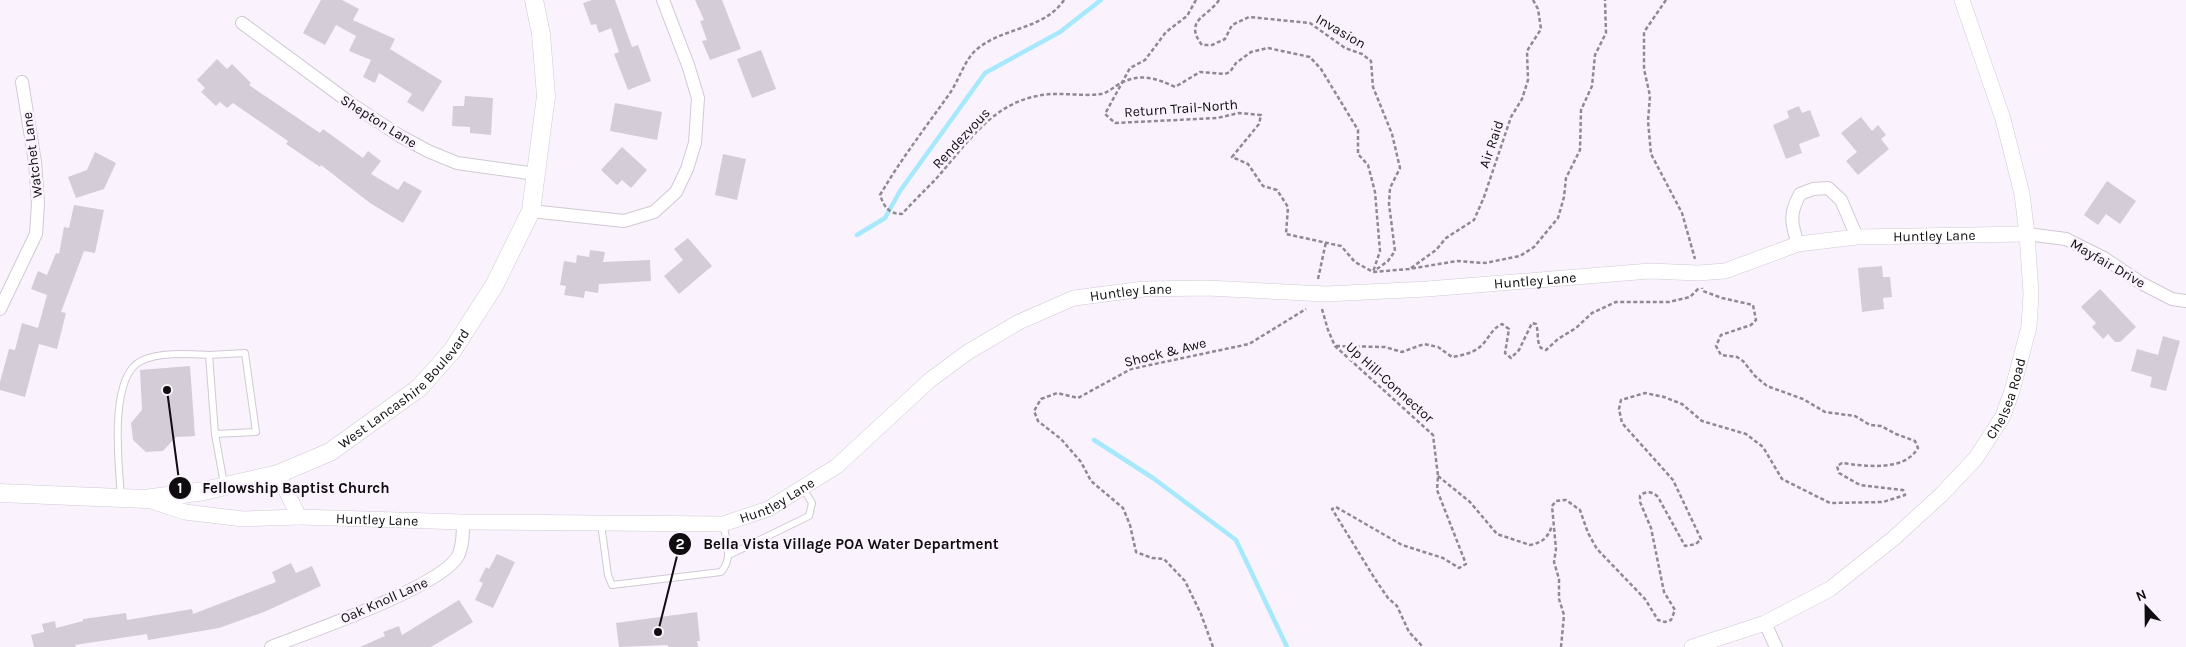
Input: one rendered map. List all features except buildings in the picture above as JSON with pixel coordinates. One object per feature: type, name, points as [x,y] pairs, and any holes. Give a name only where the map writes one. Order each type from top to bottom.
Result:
[{"type":"main road","name":"West Lancashire Boulevard","points":[[0,493],[145,499],[225,486],[278,474],[330,452],[420,388],[452,351],[494,286],[531,211],[546,96],[541,34],[534,0]]},
{"type":"street","points":[[531,211],[624,222],[654,212],[676,192],[687,169],[695,143],[698,98],[688,65],[663,0]]},
{"type":"street","name":"Chelsea Road","points":[[1692,647],[1765,623],[1830,589],[1894,538],[1941,495],[1976,458],[2003,416],[2012,391],[2029,327],[2031,293],[2027,234],[2022,194],[2003,119],[1962,0]]},
{"type":"street","name":"Shepton Lane","points":[[242,23],[353,105],[400,136],[428,151],[457,163],[536,174]]},
{"type":"street","name":"Watchet Lane","points":[[0,309],[36,234],[38,202],[35,162],[22,82]]},
{"type":"street","points":[[1798,244],[1792,226],[1792,209],[1800,194],[1813,189],[1828,188],[1841,200],[1856,237]]},
{"type":"street","name":"Huntley Lane","points":[[145,499],[185,512],[233,518],[299,517],[463,522],[723,524],[768,509],[803,488],[837,466],[930,380],[968,352],[1019,322],[1074,298],[1144,289],[1207,288],[1326,294],[1427,289],[1650,271],[1707,273],[1725,271],[1798,244],[1856,237],[2027,234]]},
{"type":"street","name":"Mayfair Drive","points":[[2027,234],[2066,240],[2104,258],[2141,283],[2164,295],[2172,299],[2186,301]]},
{"type":"street","points":[[278,474],[299,517]]},
{"type":"street","name":"Oak Knoll Lane","points":[[271,647],[410,591],[436,577],[458,556],[462,540],[463,522]]},
{"type":"street","points":[[1765,623],[1776,647]]},
{"type":"lane","points":[[121,498],[116,434],[118,416],[125,383],[131,369],[140,362],[155,357],[245,353],[256,432],[215,434]]},
{"type":"lane","points":[[209,354],[215,434],[225,486]]},
{"type":"lane","points":[[729,555],[809,516],[812,503],[803,488]]},
{"type":"lane","points":[[601,523],[608,575],[612,585],[721,572],[727,566],[729,555],[723,524]]},
{"type":"path","name":"Rendezvous","points":[[1064,0],[1058,9],[1038,22],[991,40],[974,51],[951,92],[880,194],[884,206],[894,214],[902,214],[934,181],[970,139],[1009,104],[1036,96],[1075,93],[1102,94],[1123,82],[1143,76],[1158,79],[1175,87],[1200,72],[1225,74],[1230,72],[1236,63],[1251,52],[1268,48],[1310,58],[1321,69],[1358,130],[1358,154],[1368,165],[1375,192],[1380,251],[1373,272]]},
{"type":"path","points":[[1123,82],[1130,68],[1145,60],[1166,32],[1187,16],[1196,0]]},
{"type":"path","name":"Invasion","points":[[1219,0],[1213,9],[1201,15],[1194,28],[1196,38],[1202,45],[1212,45],[1225,39],[1232,25],[1249,17],[1310,24],[1345,48],[1362,54],[1371,61],[1373,87],[1396,148],[1400,168],[1390,188],[1388,204],[1395,251],[1388,261],[1373,272]]},
{"type":"path","name":"Air Raid","points":[[1409,269],[1436,250],[1446,238],[1474,220],[1478,212],[1511,117],[1522,99],[1528,80],[1527,51],[1541,29],[1538,9],[1533,0]]},
{"type":"path","points":[[1317,284],[1326,242],[1341,246],[1355,262],[1373,272],[1409,269],[1457,261],[1486,263],[1520,256],[1534,247],[1558,218],[1564,197],[1566,178],[1580,150],[1581,110],[1592,86],[1596,55],[1606,33],[1605,0]]},
{"type":"path","points":[[1666,0],[1644,32],[1644,69],[1650,96],[1648,121],[1652,154],[1682,213],[1696,266]]},
{"type":"path","name":"Return Trail-North","points":[[1123,82],[1106,114],[1115,123],[1217,118],[1239,113],[1261,116],[1259,124],[1232,157],[1248,164],[1263,186],[1277,190],[1288,207],[1286,234],[1326,242]]},
{"type":"path","points":[[1335,346],[1385,347],[1402,352],[1424,344],[1438,348],[1452,357],[1470,353],[1482,345],[1490,332],[1502,324],[1508,329],[1505,353],[1511,358],[1519,350],[1532,323],[1536,324],[1538,329],[1538,344],[1546,350],[1558,339],[1576,328],[1592,313],[1616,302],[1669,302],[1690,297],[1698,292],[1700,285],[1702,291],[1752,305],[1755,310],[1756,320],[1751,325],[1721,335],[1716,346],[1721,355],[1743,361],[1754,376],[1767,386],[1803,398],[1825,412],[1855,416],[1870,425],[1881,426],[1915,441],[1918,448],[1917,452],[1902,462],[1887,466],[1842,463],[1837,466],[1839,474],[1860,485],[1904,490],[1904,495],[1883,502],[1830,503],[1782,478],[1763,447],[1746,434],[1702,421],[1682,404],[1645,393],[1621,400],[1619,409],[1622,422],[1673,480],[1701,535],[1701,539],[1696,544],[1685,546],[1658,497],[1654,493],[1646,492],[1640,496],[1640,502],[1651,528],[1664,592],[1674,606],[1674,616],[1665,622],[1658,620],[1645,599],[1597,549],[1588,533],[1584,517],[1572,502],[1562,499],[1556,501],[1552,506],[1552,521],[1556,549],[1554,562],[1559,579],[1559,599],[1564,615],[1561,647]]},
{"type":"path","name":"Up Hill-Connector","points":[[1320,307],[1324,311],[1328,330],[1335,346],[1433,435],[1438,476]]},
{"type":"path","name":"Shock & Awe","points":[[1213,647],[1201,614],[1185,581],[1164,559],[1152,558],[1136,552],[1130,525],[1123,508],[1091,481],[1081,462],[1061,439],[1038,421],[1034,411],[1041,399],[1057,394],[1078,398],[1131,369],[1249,344],[1308,308]]},
{"type":"path","points":[[1438,476],[1470,502],[1496,534],[1530,545],[1535,544],[1542,542],[1550,532],[1552,521]]},
{"type":"path","points":[[1422,647],[1410,632],[1397,606],[1388,598],[1375,579],[1332,508],[1336,507],[1402,545],[1427,551],[1443,558],[1455,567],[1462,567],[1466,564],[1466,560],[1456,543],[1439,500],[1437,490],[1438,476]]},
{"type":"waterway","points":[[857,235],[885,218],[900,191],[985,73],[1060,32],[1101,0]]},
{"type":"waterway","points":[[1094,440],[1153,478],[1236,540],[1287,647]]},
{"type":"place","name":"Fellowship Baptist Church","points":[[167,390]]},
{"type":"place","name":"Bella Vista Village POA Water Department","points":[[658,632]]}]
